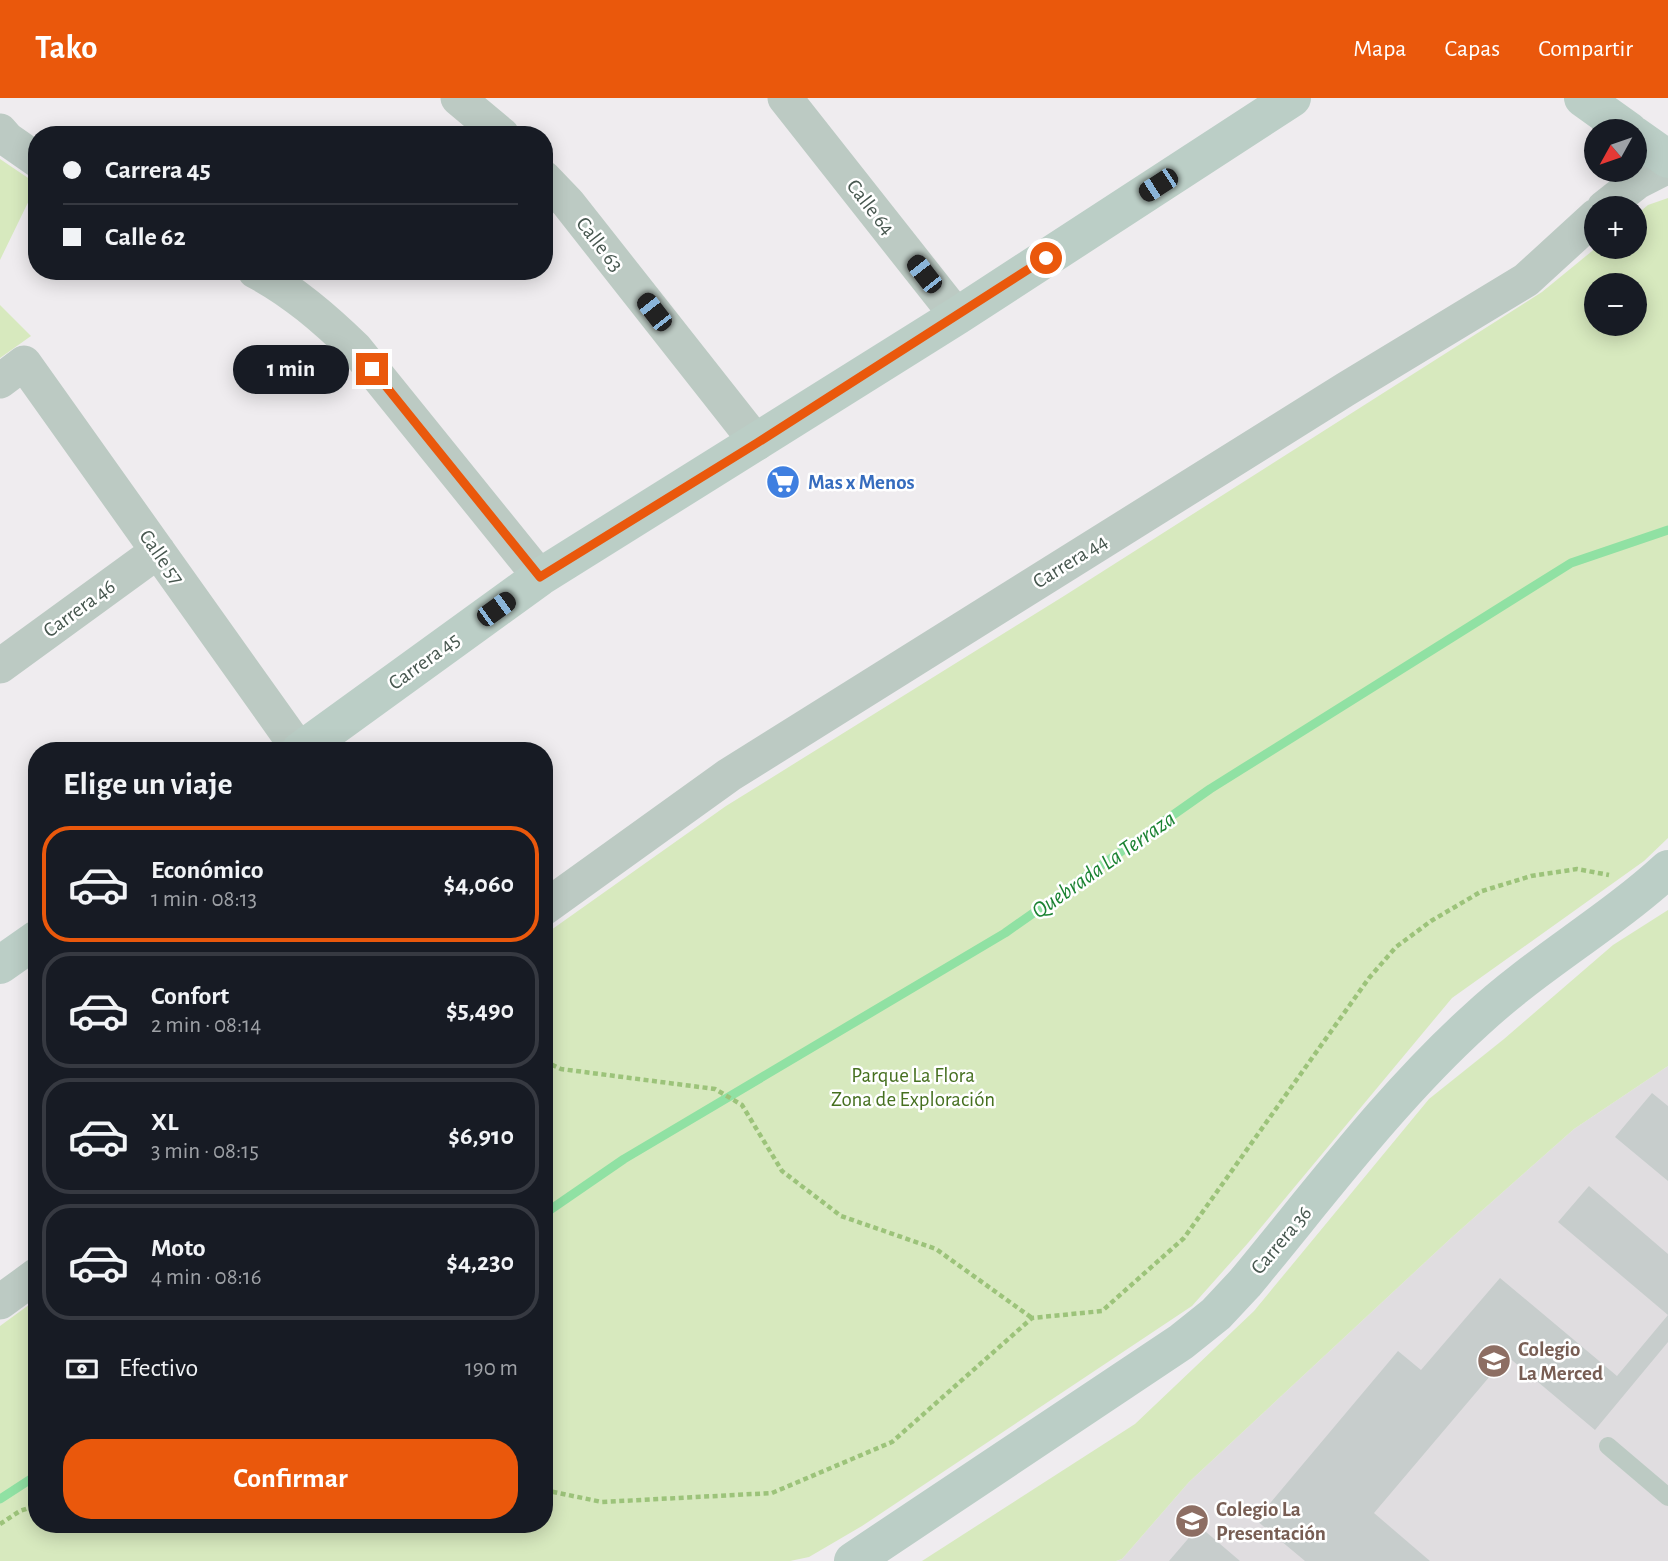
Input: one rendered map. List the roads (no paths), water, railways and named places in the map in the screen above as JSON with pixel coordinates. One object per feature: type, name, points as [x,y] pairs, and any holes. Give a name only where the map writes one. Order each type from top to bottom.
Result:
[{"type":"street","points":[[458,98],[491,126]]},
{"type":"street","name":"Carrera 45","points":[[312,742],[540,577],[957,316],[1292,98]]},
{"type":"street","points":[[1583,98],[1612,119]]},
{"type":"street","name":"Calle 64","points":[[793,100],[957,316]]},
{"type":"street","points":[[0,131],[6,139],[28,154]]},
{"type":"street","points":[[1647,144],[1668,159]]},
{"type":"street","points":[[1619,196],[1637,181],[1668,166]]},
{"type":"street","name":"Calle 63","points":[[553,187],[757,443]]},
{"type":"street","name":"Carrera 44","points":[[553,902],[729,775],[1526,279],[1584,227]]},
{"type":"street","points":[[272,280],[321,315],[355,348],[540,577]]},
{"type":"street","name":"Calle 57","points":[[12,372],[158,551],[294,742]]},
{"type":"street","name":"Carrera 46","points":[[0,666],[158,551]]},
{"type":"street","name":"Carrera 36","points":[[853,1561],[1181,1342],[1216,1314],[1443,1051],[1506,992],[1660,879]]},
{"type":"street","points":[[0,965],[28,945]]},
{"type":"street","points":[[0,1302],[28,1282]]},
{"type":"lane","points":[[1608,1446],[1668,1497]]},
{"type":"waterway","name":"Quebrada La Terraza","points":[[553,1208],[624,1159],[1005,933],[1210,789],[1571,563],[1668,530]]},
{"type":"waterway","name":"Quebrada La Terraza","points":[[0,1499],[28,1481]]},
{"type":"place","name":"Mas x Menos","points":[[783,482]]},
{"type":"place","name":"Colegio La Merced","points":[[1494,1361]]},
{"type":"place","name":"Colegio La Presentación","points":[[1192,1521]]},
{"type":"park label","name":"Parque La Flora Zona de Exploración","points":[[913,1087]]}]
